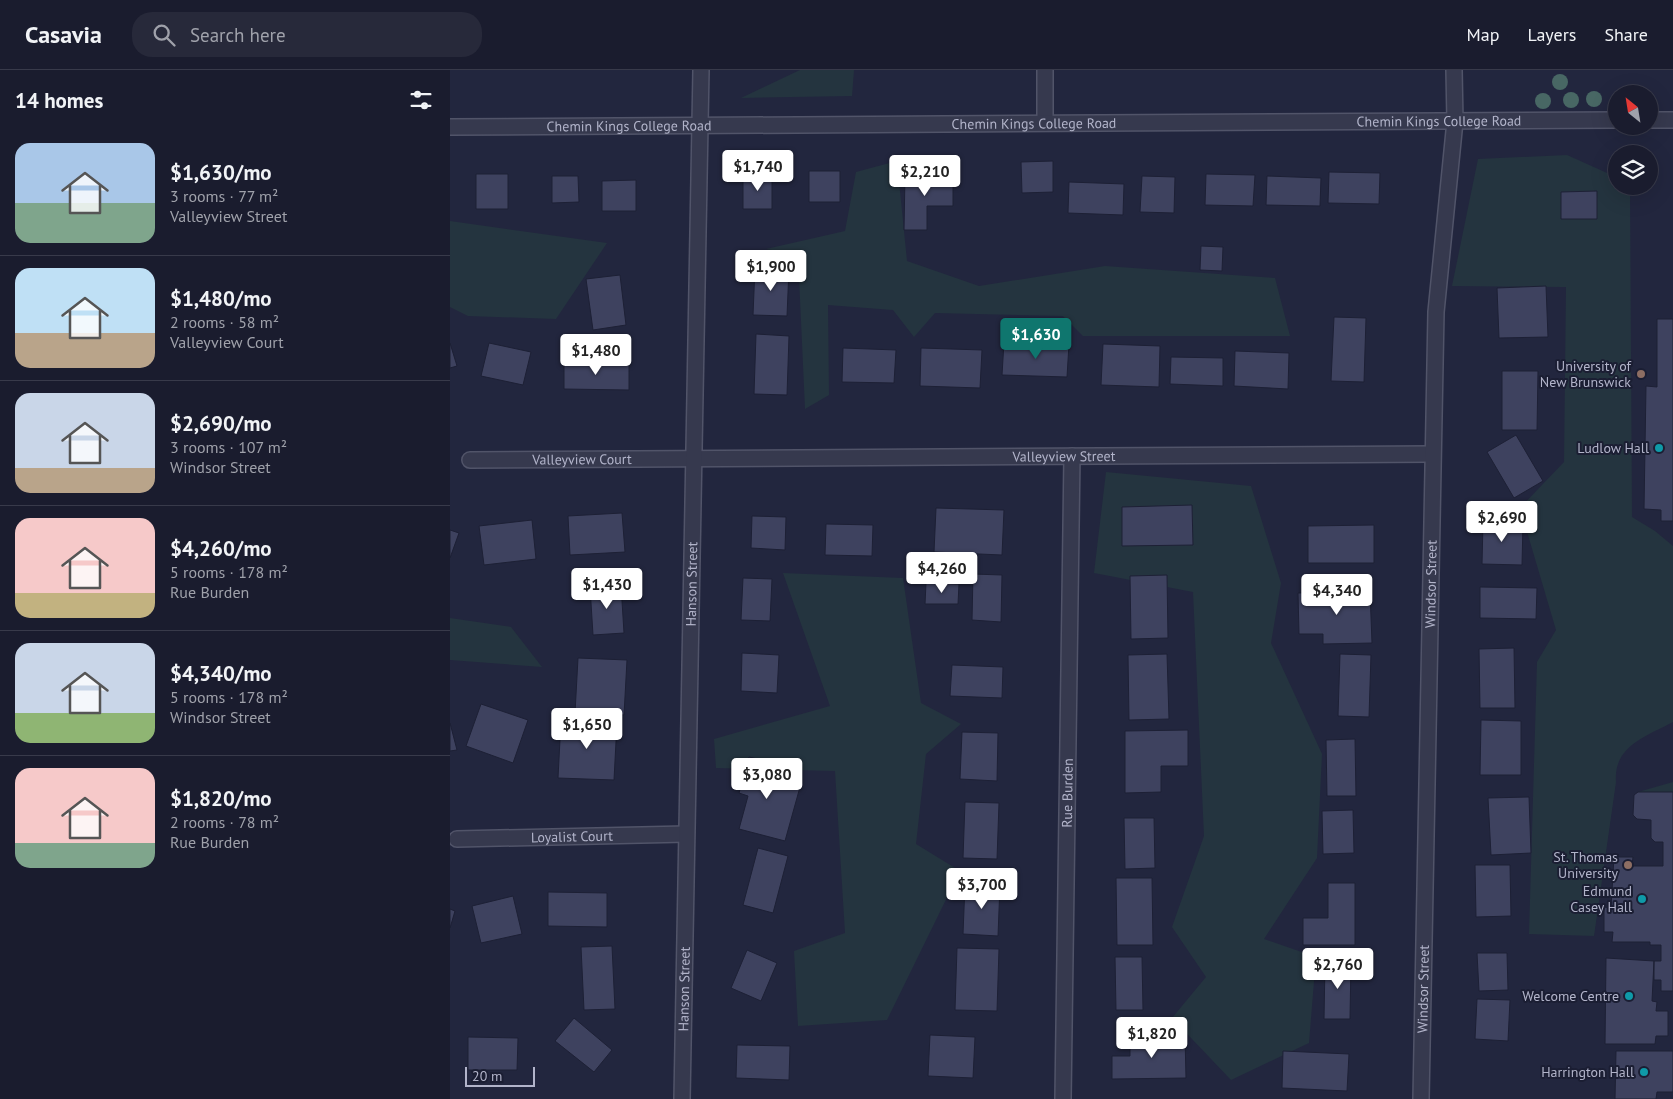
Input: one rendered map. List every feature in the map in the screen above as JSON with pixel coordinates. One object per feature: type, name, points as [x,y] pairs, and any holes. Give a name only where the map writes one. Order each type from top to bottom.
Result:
[{"type":"street","name":"Hanson Street","points":[[682,1099],[701,70]]},
{"type":"street","points":[[1045,70],[1045,123]]},
{"type":"street","name":"Windsor Street","points":[[1421,1099],[1436,312],[1455,121],[1454,70]]},
{"type":"street","name":"Chemin Kings College Road","points":[[450,127],[1608,120]]},
{"type":"street","points":[[1658,120],[1673,120]]},
{"type":"street","name":"Valleyview Street","points":[[695,458],[1432,454]]},
{"type":"street","name":"Rue Burden","points":[[1063,1099],[1072,456]]},
{"type":"street","name":"Valleyview Court","points":[[470,460],[695,458]]},
{"type":"street","name":"Loyalist Court","points":[[457,839],[686,834]]},
{"type":"shaded area","points":[[800,70],[854,70],[852,96],[741,98]]},
{"type":"shaded area","points":[[1567,155],[1608,173],[1608,195],[1630,195],[1632,517],[1655,531],[1673,546],[1673,722],[1634,744],[1620,759],[1594,936],[1529,934],[1537,662],[1556,630],[1520,508],[1564,462],[1566,287],[1452,286],[1478,159]]},
{"type":"shaded area","points":[[897,161],[907,261],[979,286],[1105,266],[1275,278],[1290,336],[1083,336],[1063,316],[935,313],[914,337],[893,310],[828,305],[829,395],[805,409],[798,255],[766,249],[845,231],[856,172]]},
{"type":"shaded area","points":[[450,221],[607,243],[556,319],[468,316],[450,307]]},
{"type":"shaded area","points":[[1106,472],[1251,486],[1281,583],[1271,643],[1322,754],[1317,858],[1264,939],[1316,957],[1309,1043],[1231,1080],[1172,1018],[1206,977],[1172,927],[1204,836],[1193,592],[1094,573]]},
{"type":"shaded area","points":[[783,573],[903,578],[921,703],[961,724],[926,754],[916,844],[960,871],[887,1020],[798,1026],[794,951],[845,933],[835,771],[716,768],[714,739],[830,706]]},
{"type":"shaded area","points":[[450,618],[511,627],[542,667],[450,660]]},
{"type":"shaded area","points":[[1673,782],[1673,792],[1638,792]]},
{"type":"building","points":[[1053,161],[1053,192],[1022,193],[1021,162]]},
{"type":"building","points":[[809,171],[840,171],[840,202],[809,202]]},
{"type":"building","points":[[1329,172],[1380,173],[1379,204],[1328,203]]},
{"type":"building","points":[[476,174],[508,174],[508,209],[476,209]]},
{"type":"building","points":[[905,174],[953,174],[953,206],[927,206],[927,230],[904,230]]},
{"type":"building","points":[[1206,174],[1255,175],[1253,206],[1205,205]]},
{"type":"building","points":[[552,176],[578,176],[579,202],[552,203]]},
{"type":"building","points":[[743,176],[772,176],[772,209],[743,209]]},
{"type":"building","points":[[1142,176],[1175,177],[1174,213],[1140,212]]},
{"type":"building","points":[[1267,176],[1321,178],[1320,206],[1266,205]]},
{"type":"building","points":[[636,180],[636,211],[602,211],[602,181]]},
{"type":"building","points":[[1069,182],[1124,184],[1123,215],[1068,213]]},
{"type":"building","points":[[1597,191],[1597,219],[1561,219],[1561,192]]},
{"type":"building","points":[[1201,246],[1223,247],[1222,271],[1200,270]]},
{"type":"building","points":[[755,267],[789,269],[787,316],[753,315]]},
{"type":"building","points":[[620,275],[626,325],[593,330],[586,279]]},
{"type":"building","points":[[1546,286],[1548,337],[1499,338],[1497,288]]},
{"type":"building","points":[[1334,317],[1366,318],[1364,382],[1331,381]]},
{"type":"building","name":"Ludlow Hall","points":[[1657,319],[1673,319],[1673,521],[1661,521],[1661,510],[1644,509],[1646,386],[1657,387]]},
{"type":"building","points":[[756,334],[789,336],[787,395],[754,394]]},
{"type":"building","points":[[1004,342],[1069,344],[1067,377],[1002,375]]},
{"type":"building","points":[[450,343],[457,366],[450,368]]},
{"type":"building","points":[[489,343],[531,352],[523,385],[481,376]]},
{"type":"building","points":[[1103,344],[1160,346],[1159,387],[1101,385]]},
{"type":"building","points":[[843,348],[896,350],[894,383],[842,382]]},
{"type":"building","points":[[921,348],[982,350],[980,388],[920,386]]},
{"type":"building","points":[[1235,351],[1289,353],[1288,389],[1234,386]]},
{"type":"building","points":[[1171,357],[1223,358],[1223,386],[1170,384]]},
{"type":"building","points":[[564,361],[629,362],[629,390],[564,389]]},
{"type":"building","points":[[1502,371],[1538,371],[1537,430],[1502,430]]},
{"type":"building","points":[[1516,435],[1543,481],[1514,498],[1487,452]]},
{"type":"building","points":[[1192,505],[1193,545],[1122,546],[1122,507]]},
{"type":"building","points":[[936,508],[1004,510],[1002,555],[934,552]]},
{"type":"building","points":[[622,513],[625,552],[570,555],[568,516]]},
{"type":"building","points":[[752,516],[786,517],[785,550],[751,548]]},
{"type":"building","points":[[532,520],[536,559],[484,565],[479,526]]},
{"type":"building","points":[[1483,522],[1523,523],[1522,565],[1482,564]]},
{"type":"building","points":[[826,524],[873,525],[872,556],[825,555]]},
{"type":"building","points":[[1374,525],[1374,563],[1308,563],[1308,526]]},
{"type":"building","points":[[450,530],[459,533],[450,558]]},
{"type":"building","points":[[973,574],[1002,575],[1001,622],[972,620]]},
{"type":"building","points":[[1167,575],[1168,638],[1131,639],[1130,576]]},
{"type":"building","points":[[743,578],[772,579],[770,621],[741,620]]},
{"type":"building","points":[[926,583],[959,584],[958,604],[925,604]]},
{"type":"building","points":[[621,585],[624,633],[593,635],[590,587]]},
{"type":"building","points":[[1480,587],[1537,588],[1536,619],[1480,618]]},
{"type":"building","points":[[1370,591],[1372,643],[1323,644],[1323,634],[1299,634],[1298,593]]},
{"type":"building","points":[[1514,648],[1515,708],[1480,708],[1479,649]]},
{"type":"building","points":[[742,653],[779,655],[777,693],[741,691]]},
{"type":"building","points":[[1167,654],[1169,719],[1129,720],[1128,655]]},
{"type":"building","points":[[1340,654],[1371,655],[1369,717],[1338,716]]},
{"type":"building","points":[[578,658],[627,660],[624,715],[575,713]]},
{"type":"building","points":[[952,665],[1003,667],[1002,698],[950,696]]},
{"type":"building","points":[[481,704],[528,720],[513,763],[466,746]]},
{"type":"building","points":[[561,720],[617,723],[614,780],[558,778]]},
{"type":"building","points":[[1481,720],[1521,721],[1521,775],[1480,775]]},
{"type":"building","points":[[450,723],[457,750],[450,751]]},
{"type":"building","points":[[1188,730],[1188,766],[1161,766],[1161,792],[1125,793],[1125,731]]},
{"type":"building","points":[[962,732],[998,733],[997,781],[960,779]]},
{"type":"building","points":[[1355,739],[1356,796],[1327,796],[1326,740]]},
{"type":"building","points":[[749,757],[786,766],[782,782],[800,787],[785,841],[739,829],[748,796],[739,793]]},
{"type":"building","name":"Edmund Casey Hall","points":[[1638,792],[1673,792],[1673,991],[1661,991],[1661,980],[1654,980],[1654,961],[1661,961],[1661,945],[1650,945],[1650,942],[1612,942],[1613,932],[1604,932],[1604,907],[1611,908],[1614,857],[1633,857],[1632,866],[1663,866],[1663,842],[1655,842],[1651,838],[1651,820],[1637,819],[1633,815],[1634,795]]},
{"type":"building","points":[[1529,797],[1531,853],[1491,855],[1488,798]]},
{"type":"building","points":[[965,802],[999,803],[997,859],[963,858]]},
{"type":"building","points":[[1353,810],[1354,853],[1323,854],[1322,811]]},
{"type":"building","points":[[1124,818],[1154,818],[1155,868],[1125,869]]},
{"type":"building","points":[[758,848],[788,856],[773,913],[743,905]]},
{"type":"building","points":[[1475,865],[1510,865],[1511,916],[1476,917]]},
{"type":"building","points":[[1116,878],[1152,878],[1153,945],[1117,945]]},
{"type":"building","points":[[1328,883],[1355,883],[1355,945],[1303,945],[1303,918],[1328,918]]},
{"type":"building","points":[[965,884],[1000,885],[998,936],[963,934]]},
{"type":"building","points":[[548,892],[607,893],[607,927],[548,926]]},
{"type":"building","points":[[513,896],[522,934],[481,943],[472,906]]},
{"type":"building","points":[[450,909],[455,911],[450,928]]},
{"type":"building","points":[[612,946],[615,1009],[584,1010],[581,947]]},
{"type":"building","points":[[957,948],[999,949],[997,1011],[955,1010]]},
{"type":"building","points":[[747,950],[777,963],[761,1001],[731,988]]},
{"type":"building","points":[[1477,953],[1507,953],[1508,990],[1479,991]]},
{"type":"building","points":[[1115,957],[1142,957],[1143,1010],[1116,1010]]},
{"type":"building","name":"Welcome Centre","points":[[1606,958],[1654,961],[1652,1001],[1657,1002],[1656,1011],[1668,1011],[1668,1036],[1656,1036],[1655,1044],[1605,1044]]},
{"type":"building","points":[[1325,962],[1351,962],[1350,1019],[1324,1019]]},
{"type":"building","points":[[1477,999],[1510,1000],[1508,1041],[1475,1039]]},
{"type":"building","points":[[574,1018],[612,1050],[594,1072],[555,1041]]},
{"type":"building","points":[[930,1035],[975,1037],[973,1078],[928,1076]]},
{"type":"building","points":[[1185,1036],[1186,1078],[1112,1079],[1112,1056],[1130,1056],[1130,1038]]},
{"type":"building","points":[[468,1037],[518,1038],[517,1070],[468,1070]]},
{"type":"building","points":[[737,1045],[790,1046],[789,1080],[736,1078]]},
{"type":"building","points":[[1283,1051],[1349,1054],[1347,1091],[1282,1088]]},
{"type":"building","name":"Harrington Hall","points":[[1616,1051],[1673,1051],[1673,1092],[1657,1092],[1656,1099],[1615,1099]]},
{"type":"place","name":"University of New Brunswick","points":[[1641,374]]},
{"type":"place","name":"Ludlow Hall","points":[[1659,448]]},
{"type":"place","name":"St. Thomas University","points":[[1628,865]]},
{"type":"place","name":"Edmund Casey Hall","points":[[1642,899]]},
{"type":"place","name":"Welcome Centre","points":[[1629,996]]},
{"type":"place","name":"Harrington Hall","points":[[1644,1072]]}]
